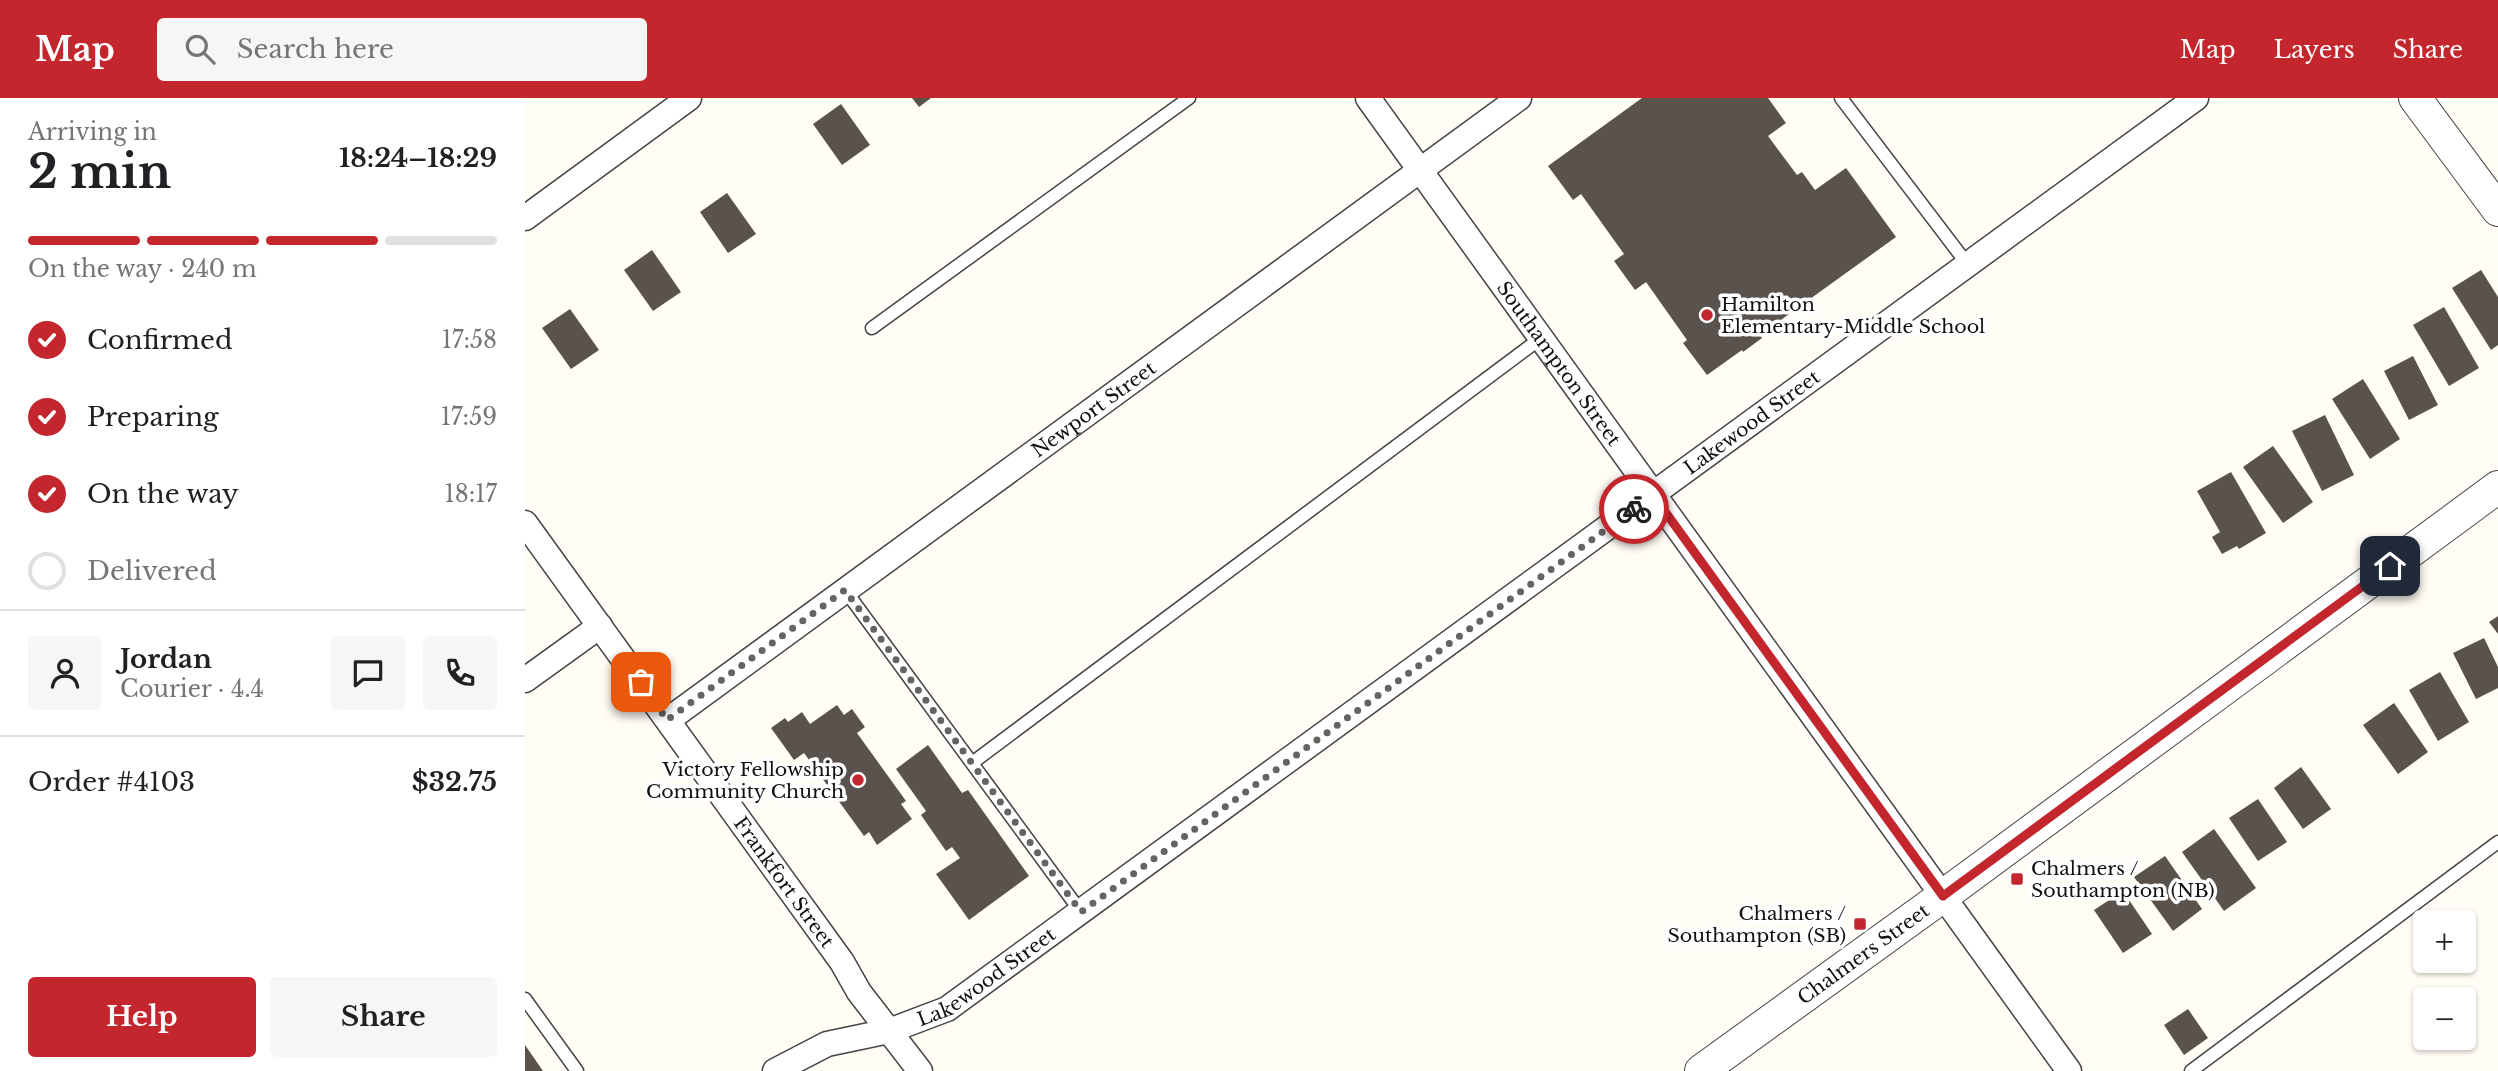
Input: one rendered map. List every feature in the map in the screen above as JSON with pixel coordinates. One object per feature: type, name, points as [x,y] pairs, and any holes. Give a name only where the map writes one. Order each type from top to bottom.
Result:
[{"type":"street","points":[[525,218],[689,98]]},
{"type":"street","name":"Southampton Street","points":[[1368,98],[2069,1071]]},
{"type":"street","name":"Newport Street","points":[[667,720],[1519,98]]},
{"type":"street","name":"Lakewood Street","points":[[775,1071],[827,1044],[889,1031],[947,1009],[2196,98]]},
{"type":"street","points":[[2415,98],[2498,210]]},
{"type":"street","name":"Chalmers Street","points":[[1701,1071],[2498,487]]},
{"type":"street","name":"Frankfort Street","points":[[525,523],[842,962],[859,992],[920,1071]]},
{"type":"street","points":[[525,680],[600,626]]},
{"type":"lane","points":[[872,328],[1189,98]]},
{"type":"lane","points":[[1841,98],[1968,265]]},
{"type":"lane","points":[[972,763],[1541,338]]},
{"type":"lane","points":[[845,590],[1081,912]]},
{"type":"lane","points":[[2191,1071],[2498,842]]},
{"type":"lane","points":[[525,999],[577,1071]]},
{"type":"building","points":[[912,98],[931,98],[919,107]]},
{"type":"building","points":[[1642,98],[1768,98],[1786,123],[1768,136],[1797,175],[1802,172],[1815,190],[1846,168],[1896,237],[1760,335],[1762,338],[1743,352],[1742,350],[1707,375],[1683,343],[1687,340],[1646,282],[1635,290],[1614,261],[1624,254],[1581,194],[1573,200],[1548,166]]},
{"type":"building","points":[[841,104],[870,145],[842,165],[813,124]]},
{"type":"building","points":[[727,193],[756,234],[728,253],[700,212]]},
{"type":"building","points":[[652,250],[681,292],[653,311],[624,270]]},
{"type":"building","points":[[2481,270],[2498,297],[2498,345],[2491,350],[2452,288]]},
{"type":"building","points":[[2444,307],[2479,368],[2449,386],[2413,325]]},
{"type":"building","points":[[570,309],[599,350],[571,369],[542,328]]},
{"type":"building","points":[[2413,356],[2438,405],[2409,420],[2384,371]]},
{"type":"building","points":[[2363,379],[2400,439],[2370,459],[2332,399]]},
{"type":"building","points":[[2325,415],[2354,475],[2322,491],[2292,431]]},
{"type":"building","points":[[2273,446],[2313,502],[2283,523],[2243,467]]},
{"type":"building","points":[[2231,472],[2266,533],[2239,549],[2237,546],[2222,554],[2212,537],[2220,532],[2197,491]]},
{"type":"building","points":[[2498,616],[2498,634],[2489,622]]},
{"type":"building","points":[[2484,638],[2498,667],[2498,688],[2476,699],[2453,653]]},
{"type":"building","points":[[2440,672],[2469,722],[2438,741],[2409,690]]},
{"type":"building","points":[[2394,703],[2428,752],[2398,774],[2363,725]]},
{"type":"building","name":"Victory Fellowship Community Church","points":[[837,705],[844,715],[852,709],[865,727],[857,733],[906,801],[901,804],[912,819],[877,845],[869,832],[864,836],[804,753],[794,760],[771,728],[785,718],[788,722],[802,712],[810,724]]},
{"type":"building","points":[[928,745],[962,793],[968,790],[1029,876],[969,920],[936,874],[960,858],[952,847],[946,851],[921,815],[926,811],[896,769]]},
{"type":"building","points":[[2301,767],[2331,809],[2303,829],[2274,788]]},
{"type":"building","points":[[2258,799],[2287,842],[2258,861],[2229,818]]},
{"type":"building","points":[[2214,829],[2256,888],[2224,911],[2182,852]]},
{"type":"building","points":[[2165,856],[2202,909],[2173,931],[2134,877]]},
{"type":"building","points":[[2123,891],[2152,934],[2123,953],[2094,910]]},
{"type":"building","points":[[2188,1009],[2208,1038],[2184,1055],[2164,1025]]},
{"type":"building","points":[[525,1045],[543,1071],[525,1071]]},
{"type":"way so far","points":[[641,682],[667,720],[845,590],[1081,912],[1634,509]]},
{"type":"place","name":"Hamilton Elementary-Middle School","points":[[1707,315]]},
{"type":"place","name":"Victory Fellowship Community Church","points":[[858,780]]},
{"type":"place","name":"Chalmers / Southampton (NB)","points":[[2017,879]]},
{"type":"place","name":"Chalmers / Southampton (SB)","points":[[1860,924]]},
{"type":"route","points":[[1634,509],[1653,495],[1943,896],[2390,566]]}]
